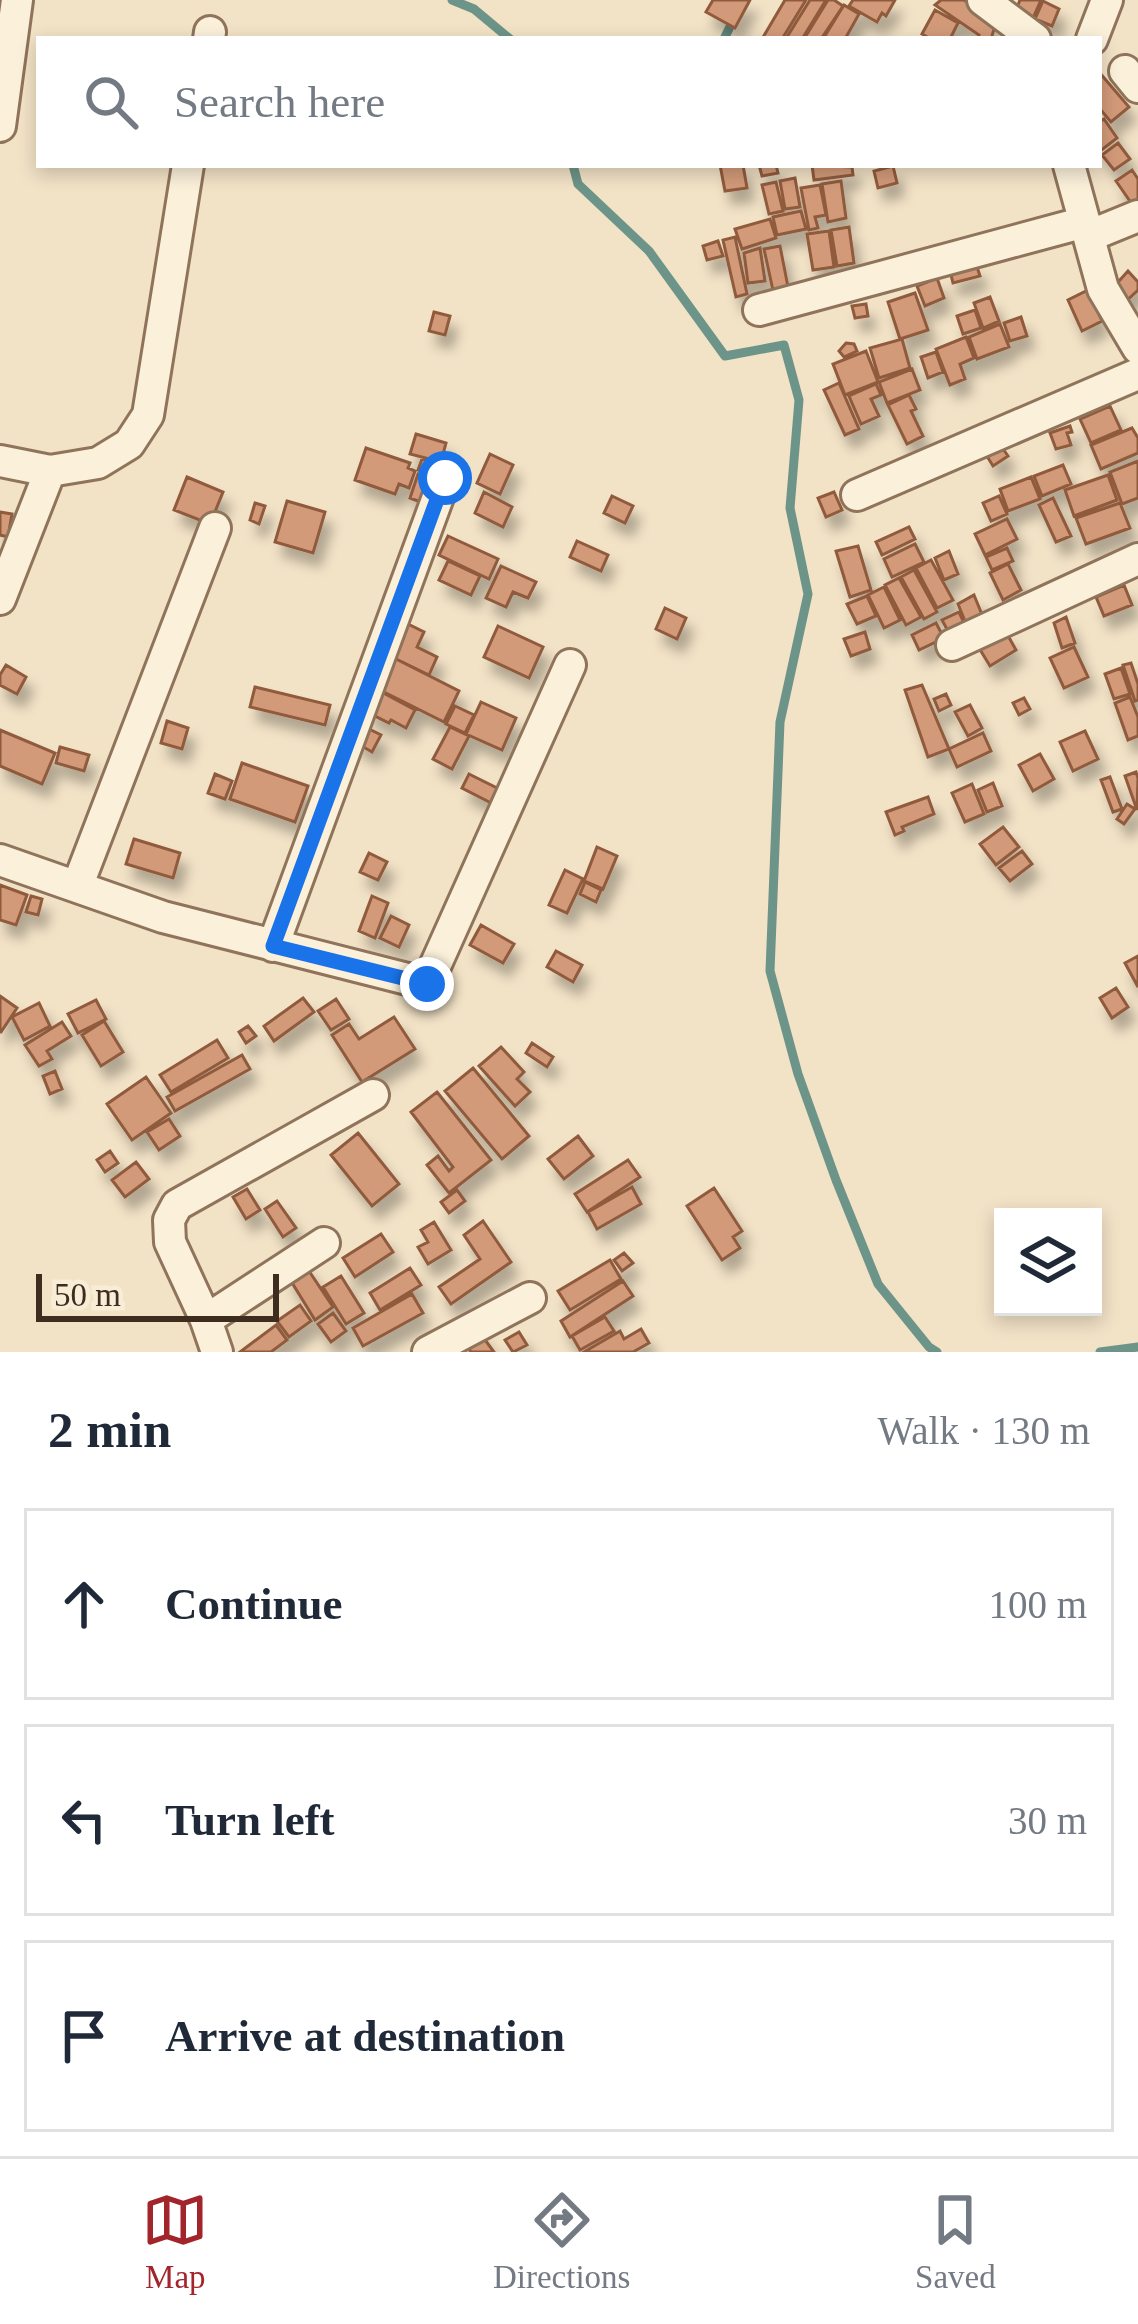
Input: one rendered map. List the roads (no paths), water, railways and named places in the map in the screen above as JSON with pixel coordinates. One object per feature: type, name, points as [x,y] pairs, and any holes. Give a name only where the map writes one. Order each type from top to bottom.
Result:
[{"type":"street","points":[[0,126],[17,0]]},
{"type":"street","points":[[983,0],[1031,36]]},
{"type":"street","points":[[1094,36],[1107,0]]},
{"type":"street","points":[[0,461],[50,471],[98,463],[129,444],[148,415],[188,168]]},
{"type":"street","points":[[1070,168],[1103,289],[1138,348]]},
{"type":"street","points":[[759,310],[1138,216]]},
{"type":"street","points":[[857,495],[1138,374]]},
{"type":"street","points":[[0,598],[50,471]]},
{"type":"street","points":[[273,946],[445,478]]},
{"type":"street","points":[[77,886],[215,528]]},
{"type":"street","points":[[952,646],[1138,560]]},
{"type":"street","points":[[0,860],[163,917],[427,984],[570,665]]},
{"type":"street","points":[[217,1352],[170,1242],[169,1220],[177,1204],[373,1095]]},
{"type":"street","points":[[206,1320],[324,1243]]},
{"type":"street","points":[[428,1352],[530,1298]]},
{"type":"waterway","points":[[452,0],[474,9],[506,36]]},
{"type":"waterway","points":[[725,36],[743,0]]},
{"type":"waterway","points":[[574,168],[578,184],[649,251],[725,356],[784,345],[799,400],[790,508],[808,594],[780,722],[770,971],[798,1074],[878,1284],[937,1352]]},
{"type":"waterway","points":[[1100,1352],[1138,1347]]}]
